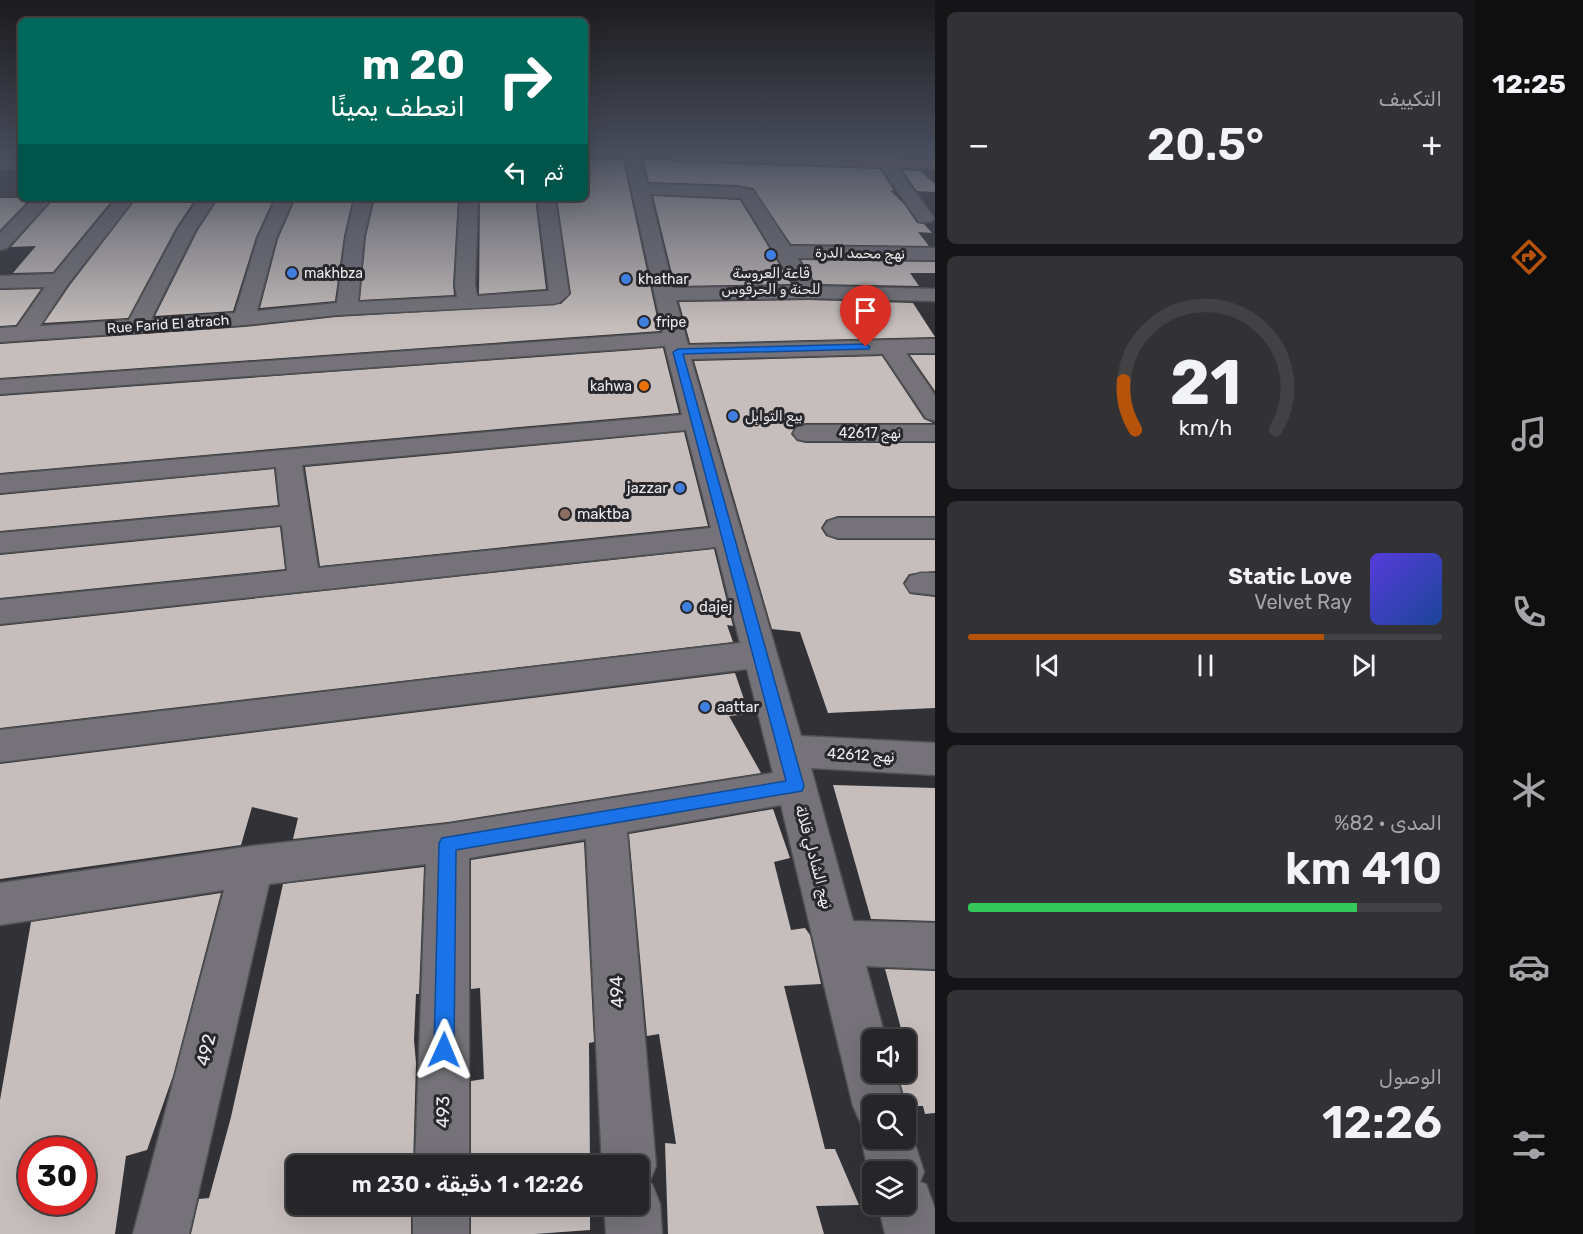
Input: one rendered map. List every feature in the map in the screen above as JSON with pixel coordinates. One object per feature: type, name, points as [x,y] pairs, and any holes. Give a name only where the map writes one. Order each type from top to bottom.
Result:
[{"type":"street","points":[[0,244],[30,213]]},
{"type":"street","points":[[24,333],[60,280],[115,213]]},
{"type":"street","points":[[137,325],[199,213]]},
{"type":"street","points":[[244,319],[267,238],[278,213]]},
{"type":"street","points":[[342,309],[361,213]]},
{"type":"street","points":[[468,303],[465,285],[469,213]]},
{"type":"street","name":"Rue Farid El atrach","points":[[0,335],[244,319],[342,309],[546,299],[559,294],[548,213]]},
{"type":"street","name":"نهج الشادلي قلالة","points":[[646,213],[677,345],[876,1095]]},
{"type":"street","points":[[759,213],[809,292]]},
{"type":"street","points":[[918,213],[929,229]]},
{"type":"street","name":"نهج محمد الدرة","points":[[786,252],[935,254]]},
{"type":"street","points":[[0,282],[60,280]]},
{"type":"street","points":[[664,294],[809,292],[935,295]]},
{"type":"street","points":[[0,387],[677,345],[935,346]]},
{"type":"street","points":[[889,346],[935,413]]},
{"type":"street","points":[[0,484],[697,421]]},
{"type":"street","name":"نهج 42617","points":[[806,433],[935,433]]},
{"type":"street","points":[[288,458],[304,580]]},
{"type":"street","points":[[0,543],[296,514]]},
{"type":"street","points":[[838,528],[935,528]]},
{"type":"street","points":[[0,612],[728,536]]},
{"type":"street","points":[[0,746],[760,654]]},
{"type":"street","name":"نهج 42612","points":[[0,904],[252,866],[448,843],[605,818],[791,769],[935,759]]},
{"type":"street","name":"494","points":[[605,818],[628,1155]]},
{"type":"street","name":"493","points":[[442,1155],[448,843]]},
{"type":"street","name":"492","points":[[161,1234],[252,866]]},
{"type":"street","points":[[837,943],[935,946]]},
{"type":"street","points":[[441,1215],[441,1234]]},
{"type":"street","points":[[633,1215],[634,1234]]},
{"type":"building","points":[[0,213],[17,213],[0,230]]},
{"type":"building","points":[[42,213],[102,213],[53,272],[13,273],[36,246],[11,247]]},
{"type":"building","points":[[126,213],[186,213],[128,318],[44,323]]},
{"type":"building","points":[[209,213],[267,213],[256,237],[233,311],[155,316],[198,230]]},
{"type":"building","points":[[290,213],[350,213],[335,301],[260,308],[278,239]]},
{"type":"building","points":[[372,213],[457,213],[454,295],[360,300],[366,236]]},
{"type":"building","points":[[480,213],[537,213],[546,289],[479,294]]},
{"type":"building","points":[[559,213],[634,213],[660,331],[0,378],[0,344],[244,327],[336,317],[561,304],[571,294]]},
{"type":"building","points":[[657,213],[748,213],[791,284],[675,286]]},
{"type":"building","points":[[770,213],[910,213],[917,223],[924,224],[932,233],[918,232],[929,246],[791,244]]},
{"type":"building","points":[[801,260],[935,262],[935,273],[910,273],[919,286],[816,284]]},
{"type":"building","points":[[41,289],[16,325],[0,326],[0,290]]},
{"type":"building","points":[[809,300],[913,303],[935,337],[690,343],[679,302]]},
{"type":"building","points":[[663,348],[679,413],[0,473],[0,396]]},
{"type":"building","points":[[910,355],[935,355],[935,391]]},
{"type":"building","points":[[882,356],[924,419],[933,423],[806,423],[795,426],[791,434],[797,441],[806,443],[935,443],[935,516],[838,516],[826,520],[821,528],[826,536],[838,540],[935,540],[935,571],[909,574],[903,583],[910,594],[935,597],[935,708],[828,713],[800,632],[772,629],[694,361]]},
{"type":"building","points":[[684,432],[708,526],[320,566],[305,467]]},
{"type":"building","points":[[274,469],[278,505],[0,531],[0,495]]},
{"type":"building","points":[[280,527],[285,569],[0,598],[0,555]]},
{"type":"building","points":[[714,549],[733,626],[727,625],[733,642],[0,728],[0,626]]},
{"type":"building","points":[[735,673],[749,714],[729,716],[761,773],[448,822],[293,839],[298,818],[252,807],[241,845],[0,879],[0,764]]},
{"type":"building","points":[[833,785],[935,788],[935,921],[871,919]]},
{"type":"building","points":[[773,809],[790,858],[774,862],[791,930],[805,928],[810,935],[821,984],[784,986],[825,1149],[835,1149],[859,1205],[816,1206],[824,1234],[668,1234],[665,1143],[676,1144],[659,1034],[647,1036],[629,834]]},
{"type":"building","points":[[584,842],[594,1042],[589,1043],[590,1155],[471,1155],[471,1081],[484,1079],[480,988],[471,989],[471,860]]},
{"type":"building","points":[[424,867],[419,994],[416,994],[414,1040],[416,1063],[413,1155],[286,1155],[286,1215],[411,1215],[411,1234],[191,1234],[199,1199],[209,1198],[231,1117],[283,884]]},
{"type":"building","points":[[221,893],[173,1076],[147,1150],[126,1156],[115,1234],[0,1234],[0,1100],[31,922]]},
{"type":"building","points":[[885,969],[935,971],[935,1113],[925,1114],[923,1106],[916,1106],[916,1095],[904,1095],[900,1083],[916,1083],[916,1029],[901,1029]]},
{"type":"building","points":[[471,1215],[590,1215],[590,1230],[535,1234],[471,1234]]},
{"type":"place","name":"قاعة العروسة للحنة و الحرقوس","points":[[771,255]]},
{"type":"place","name":"makhbza","points":[[292,273]]},
{"type":"place","name":"khathar","points":[[626,279]]},
{"type":"place","name":"fripe","points":[[644,322]]},
{"type":"place","name":"kahwa","points":[[644,386]]},
{"type":"place","name":"بيع التوابل","points":[[733,416]]},
{"type":"place","name":"jazzar","points":[[680,488]]},
{"type":"place","name":"maktba","points":[[565,514]]},
{"type":"place","name":"dajej","points":[[687,607]]},
{"type":"place","name":"aattar","points":[[705,707]]},
{"type":"route","points":[[444,1050],[448,843],[796,786],[678,352],[866,347]]}]
